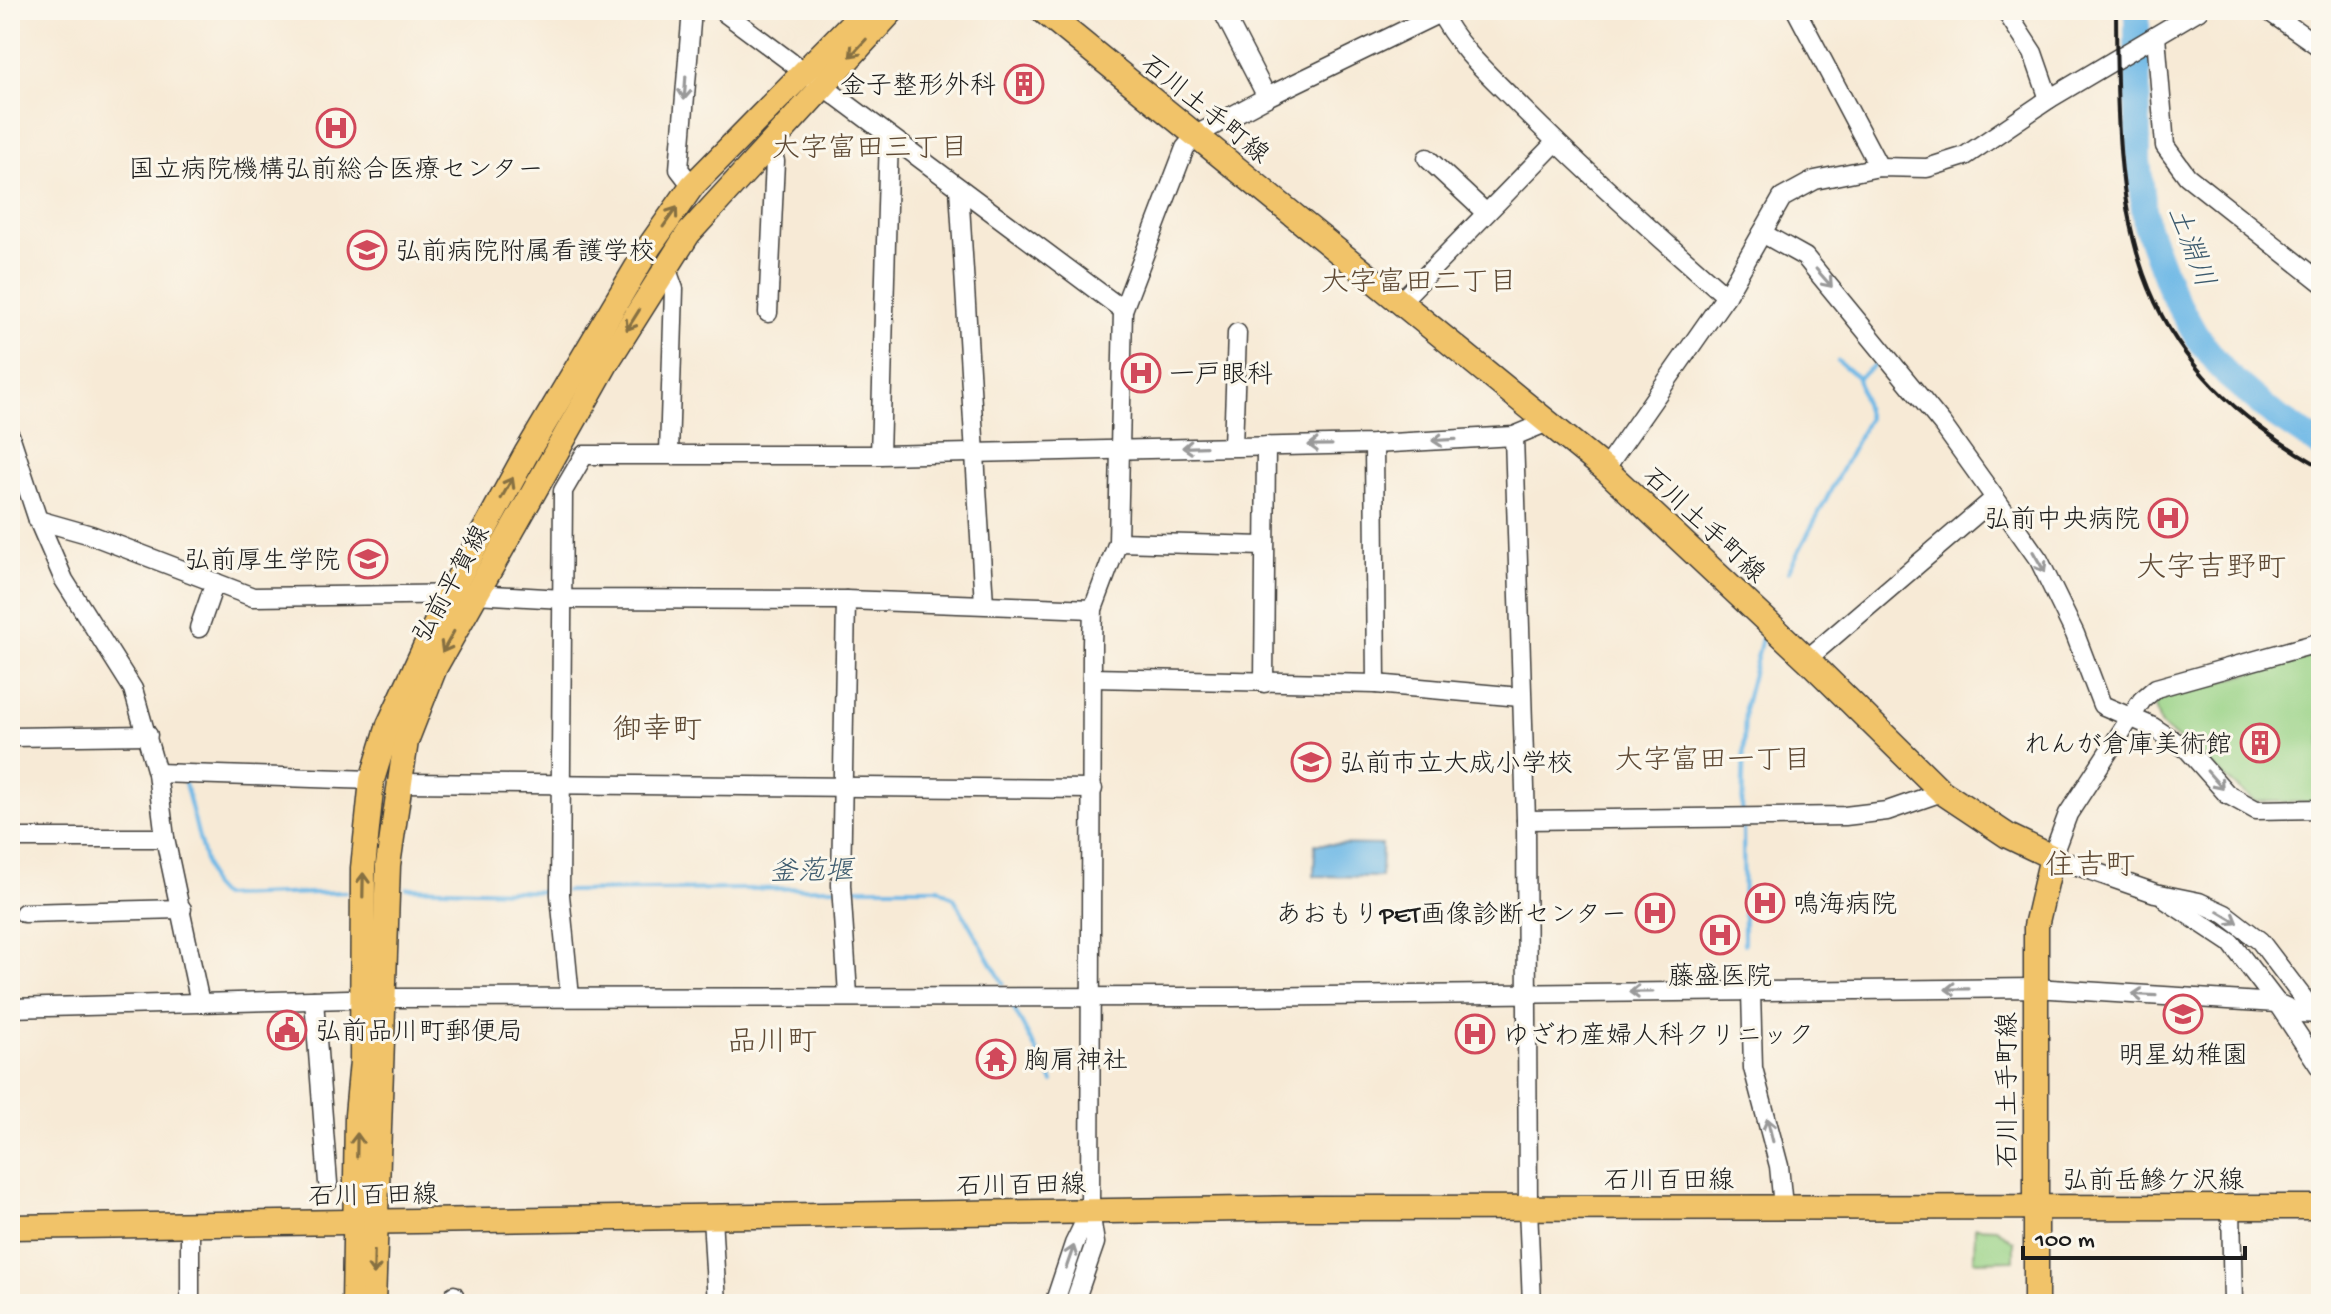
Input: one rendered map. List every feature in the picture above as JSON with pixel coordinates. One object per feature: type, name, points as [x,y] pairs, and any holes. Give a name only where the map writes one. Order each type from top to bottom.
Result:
[{"type":"main road","name":"弘前平賀線","points":[[354,1304],[365,1222],[373,998],[398,783],[406,741],[435,667],[666,267],[717,198],[767,146],[865,10]]},
{"type":"main road","name":"弘前平賀線","points":[[373,998],[363,868],[372,780],[395,712],[449,595],[599,328],[692,186],[893,10]]},
{"type":"main road","name":"石川土手町線","points":[[1042,10],[1605,469],[1807,659],[1942,792],[2008,836],[2052,857],[2036,926],[2033,1207]]},
{"type":"main road","name":"石川百田線","points":[[10,1227],[1090,1211],[2033,1207]]},
{"type":"main road","name":"弘前岳鰺ケ沢線","points":[[2036,1304],[2033,1207],[2321,1207]]},
{"type":"main road","name":"弘前平賀線","points":[[365,1222],[373,1304]]},
{"type":"street","points":[[692,10],[679,169],[692,186]]},
{"type":"street","points":[[721,10],[1123,310]]},
{"type":"street","points":[[1222,10],[1267,97]]},
{"type":"street","points":[[1796,10],[1879,167]]},
{"type":"street","points":[[2005,10],[2033,53],[2049,99]]},
{"type":"street","points":[[1605,469],[1726,296],[1782,198],[1815,180],[1879,167],[1927,168],[1965,156],[2049,99],[2199,10]]},
{"type":"street","points":[[2267,10],[2321,48]]},
{"type":"street","points":[[1074,1304],[1095,1243],[1090,1211],[1089,996],[1093,609],[1118,542],[1123,310],[1185,148],[1196,135],[1267,97],[1442,11],[1453,38],[1556,142],[1624,208],[1726,296]]},
{"type":"street","points":[[2156,36],[2165,146],[2172,160],[2187,176],[2321,282]]},
{"type":"street","points":[[880,455],[889,136]]},
{"type":"street","points":[[1400,302],[1556,142]]},
{"type":"street","points":[[767,146],[775,161],[768,313]]},
{"type":"street","points":[[1427,158],[1486,213]]},
{"type":"street","points":[[959,188],[984,604]]},
{"type":"street","points":[[1762,233],[1805,257],[1942,424],[2039,560],[2075,634],[2102,705],[2153,727],[2188,750],[2227,794],[2256,810],[2321,809]]},
{"type":"street","points":[[666,267],[674,289],[669,453]]},
{"type":"street","points":[[1233,446],[1237,333]]},
{"type":"street","points":[[570,997],[560,895],[558,784],[563,491],[584,455],[880,455],[1374,444],[1514,436],[1548,422]]},
{"type":"street","points":[[10,435],[38,520],[64,580],[133,689],[157,773],[165,838],[200,1003]]},
{"type":"street","points":[[1514,436],[1526,820],[1525,993],[1532,1304]]},
{"type":"street","points":[[1374,444],[1376,684]]},
{"type":"street","points":[[1264,683],[1266,446]]},
{"type":"street","points":[[1807,659],[1995,498]]},
{"type":"street","points":[[38,520],[91,535],[253,597],[475,594],[563,599],[846,600],[1093,609]]},
{"type":"street","points":[[1118,542],[1264,546]]},
{"type":"street","points":[[199,628],[215,582]]},
{"type":"street","points":[[846,600],[842,888],[848,995]]},
{"type":"street","points":[[2319,1016],[2277,961],[2243,926],[2199,902],[2155,893],[2052,857],[2068,814],[2142,700],[2156,688],[2321,642]]},
{"type":"street","points":[[1092,678],[1376,684],[1520,697]]},
{"type":"street","points":[[10,737],[148,735]]},
{"type":"street","points":[[157,773],[372,780]]},
{"type":"street","points":[[398,783],[1093,789]]},
{"type":"street","points":[[1526,820],[1816,818],[1887,811],[1942,792]]},
{"type":"street","points":[[10,838],[165,838]]},
{"type":"street","points":[[2155,893],[2231,943],[2277,1003],[2321,1069]]},
{"type":"street","points":[[24,913],[182,909]]},
{"type":"street","points":[[10,1008],[373,998],[2035,988],[2277,1003],[2299,1013],[2319,1016]]},
{"type":"street","points":[[1751,991],[1753,1068],[1779,1166],[1783,1206]]},
{"type":"street","points":[[314,1000],[328,1183]]},
{"type":"street","points":[[2231,1207],[2233,1304]]},
{"type":"street","points":[[1054,1304],[1074,1244],[1090,1211]]},
{"type":"street","points":[[712,1217],[717,1304]]},
{"type":"street","points":[[190,1225],[190,1304]]},
{"type":"green space","points":[[2321,654],[2321,803],[2254,801],[2160,724],[2155,707],[2158,699]]},
{"type":"green space","points":[[1975,1227],[1996,1228],[2014,1242],[2014,1260],[1974,1261]]},
{"type":"water","points":[[1315,844],[1382,845],[1381,877],[1314,876]]},
{"type":"waterway","name":"土淵川","points":[[2137,10],[2138,161],[2146,225],[2170,289],[2195,334],[2227,375],[2273,414],[2321,446]]},
{"type":"waterway","points":[[1788,572],[1868,419],[1858,378],[1838,361]]},
{"type":"waterway","points":[[1858,378],[1875,365]]},
{"type":"waterway","points":[[1742,814],[1745,705],[1762,638]]},
{"type":"waterway","name":"釜萢堰","points":[[185,783],[211,885],[221,896],[346,892]]},
{"type":"waterway","points":[[1743,822],[1744,944]]},
{"type":"waterway","name":"釜萢堰","points":[[407,888],[555,892]]},
{"type":"waterway","name":"釜萢堰","points":[[566,891],[836,888]]},
{"type":"waterway","name":"釜萢堰","points":[[848,888],[938,888],[954,898],[1003,983]]},
{"type":"waterway","name":"釜萢堰","points":[[1012,1005],[1053,1082]]},
{"type":"railway","points":[[2116,10],[2120,154],[2129,217],[2144,274],[2169,328],[2205,377],[2255,423],[2321,467]]},
{"type":"place","name":"金子整形外科","points":[[1024,84]]},
{"type":"place","name":"国立病院機構弘前総合医療センター","points":[[336,128]]},
{"type":"place","name":"弘前病院附属看護学校","points":[[367,250]]},
{"type":"place","name":"一戸眼科","points":[[1141,373]]},
{"type":"place","name":"弘前中央病院","points":[[2168,518]]},
{"type":"place","name":"弘前厚生学院","points":[[368,559]]},
{"type":"place","name":"れんが倉庫美術館","points":[[2260,743]]},
{"type":"place","name":"弘前市立大成小学校","points":[[1311,762]]},
{"type":"place","name":"鳴海病院","points":[[1765,903]]},
{"type":"place","name":"あおもりPET画像診断センター","points":[[1655,913]]},
{"type":"place","name":"藤盛医院","points":[[1720,935]]},
{"type":"place","name":"明星幼稚園","points":[[2183,1014]]},
{"type":"place","name":"弘前品川町郵便局","points":[[287,1030]]},
{"type":"place","name":"ゆざわ産婦人科クリニック","points":[[1475,1034]]},
{"type":"place","name":"胸肩神社","points":[[996,1059]]},
{"type":"district","name":"大字富田三丁目","points":[[870,146]]},
{"type":"district","name":"大字富田二丁目","points":[[1419,280]]},
{"type":"district","name":"大字吉野町","points":[[2211,566]]},
{"type":"district","name":"御幸町","points":[[657,728]]},
{"type":"district","name":"大字富田一丁目","points":[[1713,758]]},
{"type":"district","name":"住吉町","points":[[2090,864]]},
{"type":"district","name":"品川町","points":[[772,1040]]}]
